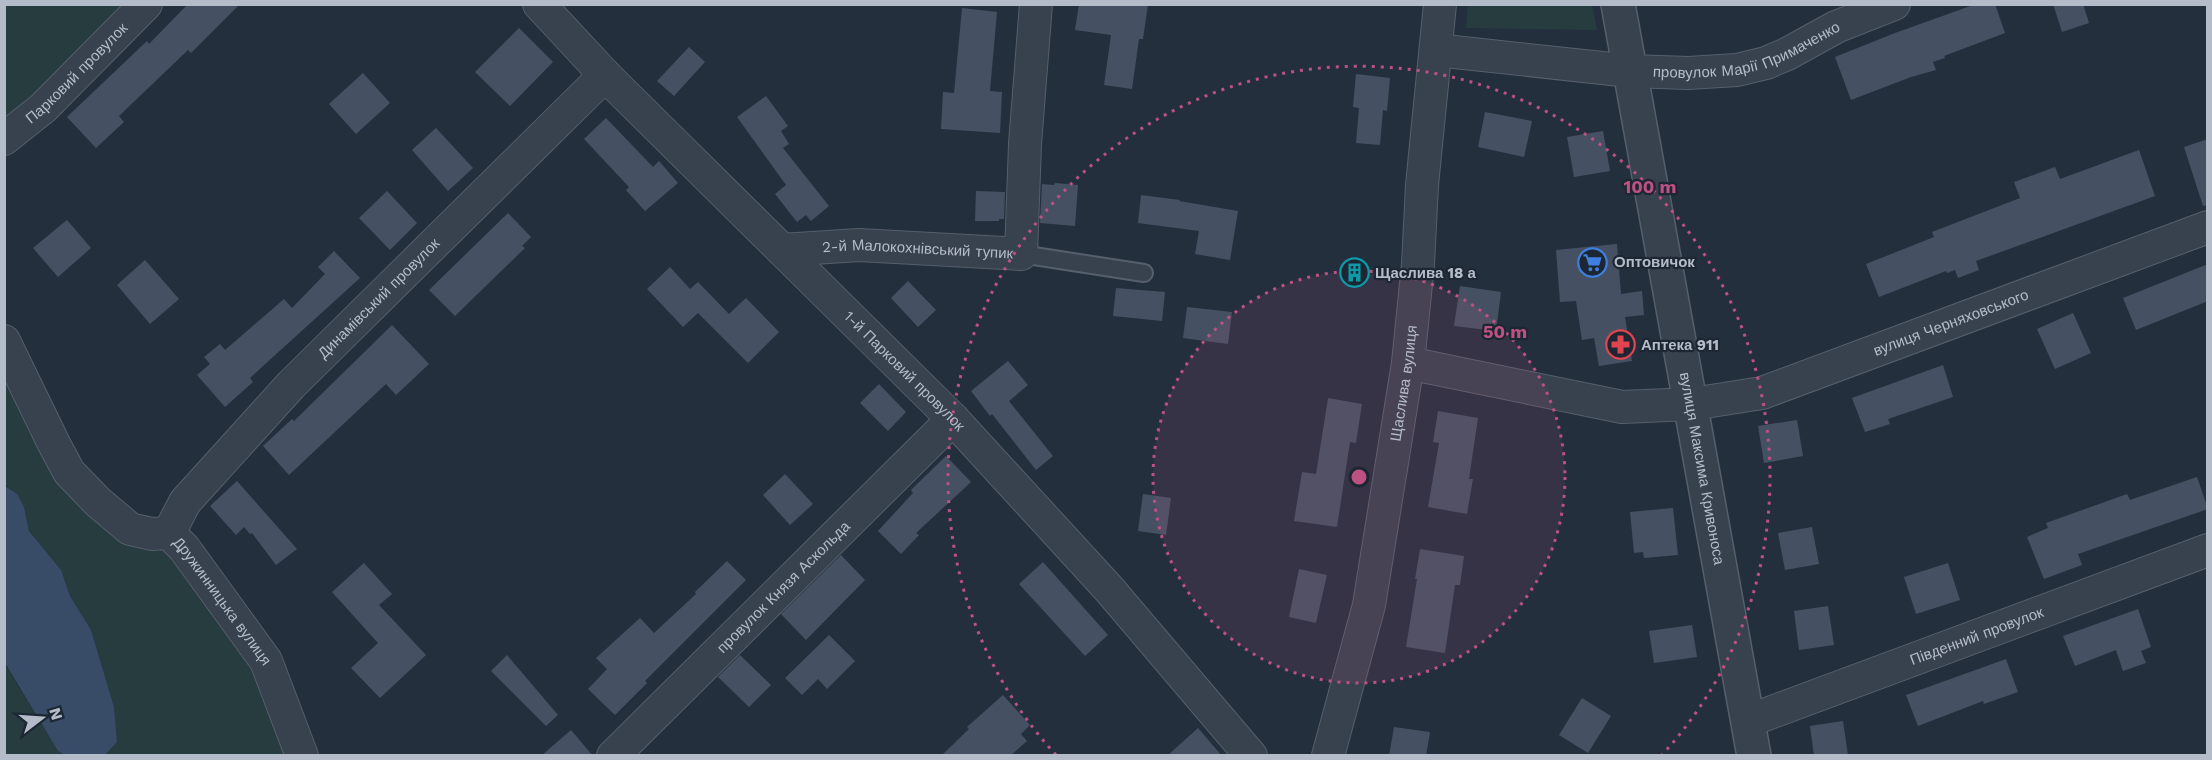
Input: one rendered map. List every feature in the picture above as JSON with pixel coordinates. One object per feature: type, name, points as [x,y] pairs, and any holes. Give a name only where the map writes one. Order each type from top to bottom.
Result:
[{"type":"street","name":"Парковий провулок","points":[[4,139],[43,108],[146,4]]},
{"type":"street","name":"1-й Парковий провулок","points":[[538,4],[605,75],[953,419],[1109,589],[1251,756]]},
{"type":"street","name":"2-й Малокохнівський тупик","points":[[782,250],[859,244],[1021,254],[1025,144],[1036,4]]},
{"type":"street","name":"Щаслива вулиця","points":[[1328,756],[1369,605],[1408,363],[1418,264],[1422,184],[1440,4]]},
{"type":"street","name":"вулиця Максима Кривоноса","points":[[1618,4],[1754,756]]},
{"type":"street","name":"провулок Марії Примаченко","points":[[1436,50],[1630,71],[1688,73],[1737,70],[1787,54],[1836,27],[1894,4]]},
{"type":"street","name":"Динамівський провулок","points":[[169,533],[185,502],[291,385],[605,75]]},
{"type":"street","name":"вулиця Черняховського","points":[[1408,363],[1622,407],[1692,404],[1762,393],[2208,227]]},
{"type":"street","name":"Дружинницька вулиця","points":[[4,341],[69,472],[98,502],[130,529],[152,534],[169,533],[184,548],[266,661],[302,756]]},
{"type":"street","name":"провулок Князя Аскольда","points":[[613,756],[953,419]]},
{"type":"street","name":"Південний провулок","points":[[1748,721],[2208,550]]},
{"type":"lane","points":[[1021,254],[1144,273]]},
{"type":"green space","points":[[1592,4],[1597,30],[1466,28],[1468,5]]},
{"type":"green space","points":[[5,5],[130,5],[5,121]]},
{"type":"green space","points":[[4,368],[79,507],[102,526],[141,546],[163,551],[191,577],[257,671],[288,755],[105,755],[117,742],[114,707],[91,630],[70,596],[61,570],[29,531],[24,507],[5,486]]},
{"type":"green space","points":[[4,663],[58,751],[65,755],[5,755]]},
{"type":"water","points":[[5,486],[17,494],[24,507],[29,531],[61,570],[70,596],[91,630],[114,707],[117,742],[105,755],[65,755],[58,751],[5,663]]},
{"type":"building","points":[[188,4],[240,4],[191,53],[188,50],[119,116],[124,122],[96,148],[67,117],[147,41],[149,44]]},
{"type":"building","points":[[1079,4],[1148,4],[1143,39],[1139,39],[1132,89],[1104,85],[1111,35],[1075,30]]},
{"type":"building","points":[[1976,4],[1995,4],[2005,33],[1944,56],[1945,58],[1933,62],[1936,70],[1851,100],[1835,57]]},
{"type":"building","points":[[2053,4],[2083,4],[2089,23],[2062,32]]},
{"type":"building","points":[[962,8],[997,12],[990,91],[1002,92],[1000,133],[941,129],[943,92],[954,93]]},
{"type":"building","points":[[519,28],[553,62],[510,106],[475,72]]},
{"type":"building","points":[[689,47],[705,62],[674,96],[657,81]]},
{"type":"building","points":[[363,73],[390,103],[356,134],[329,104]]},
{"type":"building","points":[[1356,74],[1390,78],[1387,111],[1383,110],[1380,145],[1356,143],[1359,108],[1353,107]]},
{"type":"building","points":[[766,96],[788,126],[781,131],[789,144],[783,148],[829,206],[811,221],[806,215],[797,222],[775,194],[786,185],[737,117]]},
{"type":"building","points":[[1485,112],[1532,121],[1524,157],[1478,147]]},
{"type":"building","points":[[606,118],[653,167],[659,161],[678,183],[645,211],[626,190],[629,187],[584,139]]},
{"type":"building","points":[[436,128],[473,168],[448,191],[412,150]]},
{"type":"building","points":[[1603,131],[1610,171],[1574,177],[1567,137]]},
{"type":"building","points":[[2208,139],[2208,205],[2203,206],[2184,147]]},
{"type":"building","points":[[2139,150],[2155,196],[1976,261],[1979,270],[1958,278],[1955,270],[1947,273],[1946,271],[1879,297],[1866,264],[1934,237],[1932,232],[2020,198],[2014,182],[2055,167],[2060,179]]},
{"type":"building","points":[[1055,183],[1078,185],[1075,226],[1040,223],[1042,184],[1054,185]]},
{"type":"building","points":[[387,191],[417,223],[390,250],[359,218]]},
{"type":"building","points":[[976,191],[1005,192],[1004,219],[975,221]]},
{"type":"building","points":[[1141,195],[1238,211],[1230,260],[1195,254],[1199,231],[1138,223]]},
{"type":"building","points":[[508,213],[531,237],[522,246],[525,248],[455,316],[429,290]]},
{"type":"building","points":[[67,220],[91,248],[58,277],[33,248]]},
{"type":"building","points":[[1617,244],[1621,294],[1642,291],[1644,315],[1625,317],[1632,361],[1599,366],[1594,338],[1582,340],[1576,301],[1560,302],[1556,250]]},
{"type":"building","points":[[334,251],[360,278],[250,378],[253,382],[225,407],[197,375],[210,364],[204,357],[220,344],[225,350],[284,299],[292,308],[325,274],[318,267]]},
{"type":"building","points":[[145,260],[179,299],[150,324],[117,285]]},
{"type":"building","points":[[2208,264],[2208,301],[2136,330],[2123,298]]},
{"type":"building","points":[[670,267],[690,289],[698,282],[729,314],[746,298],[779,332],[748,363],[698,313],[683,327],[647,289]]},
{"type":"building","points":[[908,281],[936,310],[918,327],[891,298]]},
{"type":"building","points":[[1460,286],[1501,292],[1496,331],[1454,326]]},
{"type":"building","points":[[1116,288],[1165,292],[1162,321],[1113,316]]},
{"type":"building","points":[[1187,307],[1232,312],[1228,344],[1183,338]]},
{"type":"building","points":[[2073,313],[2091,353],[2055,369],[2037,329]]},
{"type":"building","points":[[392,325],[429,364],[396,395],[386,384],[289,475],[263,446],[292,419],[294,421]]},
{"type":"building","points":[[1008,361],[1028,385],[1009,401],[1053,456],[1036,470],[971,391]]},
{"type":"building","points":[[1943,365],[1953,397],[1888,419],[1890,424],[1865,432],[1852,398]]},
{"type":"building","points":[[879,384],[906,412],[888,431],[860,403]]},
{"type":"building","points":[[1328,398],[1362,404],[1356,443],[1350,442],[1337,527],[1294,521],[1302,472],[1316,474]]},
{"type":"building","points":[[1438,411],[1478,418],[1469,479],[1473,479],[1467,514],[1428,507],[1439,443],[1433,442]]},
{"type":"building","points":[[1797,420],[1803,456],[1764,463],[1758,426]]},
{"type":"building","points":[[946,456],[971,482],[916,533],[919,535],[901,554],[878,531],[913,493],[911,490]]},
{"type":"building","points":[[785,474],[813,504],[790,525],[763,495]]},
{"type":"building","points":[[2197,477],[2208,509],[2078,554],[2082,565],[2044,579],[2027,537],[2048,528],[2046,523],[2127,494],[2130,500]]},
{"type":"building","points":[[237,481],[297,549],[276,565],[252,533],[250,534],[244,527],[236,535],[210,506]]},
{"type":"building","points":[[1143,494],[1171,498],[1166,535],[1138,531]]},
{"type":"building","points":[[1673,508],[1678,555],[1644,558],[1643,552],[1634,553],[1630,512]]},
{"type":"building","points":[[1812,527],[1819,564],[1785,570],[1778,533]]},
{"type":"building","points":[[1420,549],[1464,556],[1460,585],[1455,585],[1445,653],[1406,647]]},
{"type":"building","points":[[841,555],[865,580],[806,640],[781,614]]},
{"type":"building","points":[[727,561],[746,580],[645,681],[647,683],[615,715],[588,689],[607,669],[596,658],[640,618],[654,633]]},
{"type":"building","points":[[1043,562],[1108,635],[1085,656],[1019,584]]},
{"type":"building","points":[[364,563],[392,594],[379,605],[426,655],[380,698],[351,668],[378,643],[332,592]]},
{"type":"building","points":[[1948,563],[1960,600],[1916,614],[1904,577]]},
{"type":"building","points":[[1299,569],[1327,575],[1316,623],[1289,617]]},
{"type":"building","points":[[1828,606],[1834,645],[1799,650],[1794,611]]},
{"type":"building","points":[[2138,609],[2151,647],[2141,651],[2146,663],[2123,671],[2116,650],[2075,666],[2063,636]]},
{"type":"building","points":[[1692,625],[1697,657],[1654,663],[1649,631]]},
{"type":"building","points":[[829,635],[855,661],[827,689],[818,679],[802,695],[785,678]]},
{"type":"building","points":[[507,655],[558,715],[546,726],[491,671]]},
{"type":"building","points":[[740,655],[771,685],[749,707],[718,677]]},
{"type":"building","points":[[2006,659],[2018,692],[1984,704],[1983,701],[1918,726],[1906,695]]},
{"type":"building","points":[[1003,695],[1030,725],[1021,734],[1027,741],[1010,756],[941,756],[969,729],[967,727]]},
{"type":"building","points":[[1582,698],[1611,716],[1588,753],[1559,735]]},
{"type":"building","points":[[1843,721],[1848,756],[1814,756],[1810,726]]},
{"type":"building","points":[[1394,727],[1430,732],[1426,756],[1389,756]]},
{"type":"building","points":[[1198,728],[1222,756],[1167,756]]},
{"type":"building","points":[[571,730],[593,756],[541,756]]},
{"type":"place","name":"Оптовичок","points":[[1593,262]]},
{"type":"place","name":"Щаслива 18 а","points":[[1354,273]]},
{"type":"place","name":"Аптека 911","points":[[1620,345]]}]
